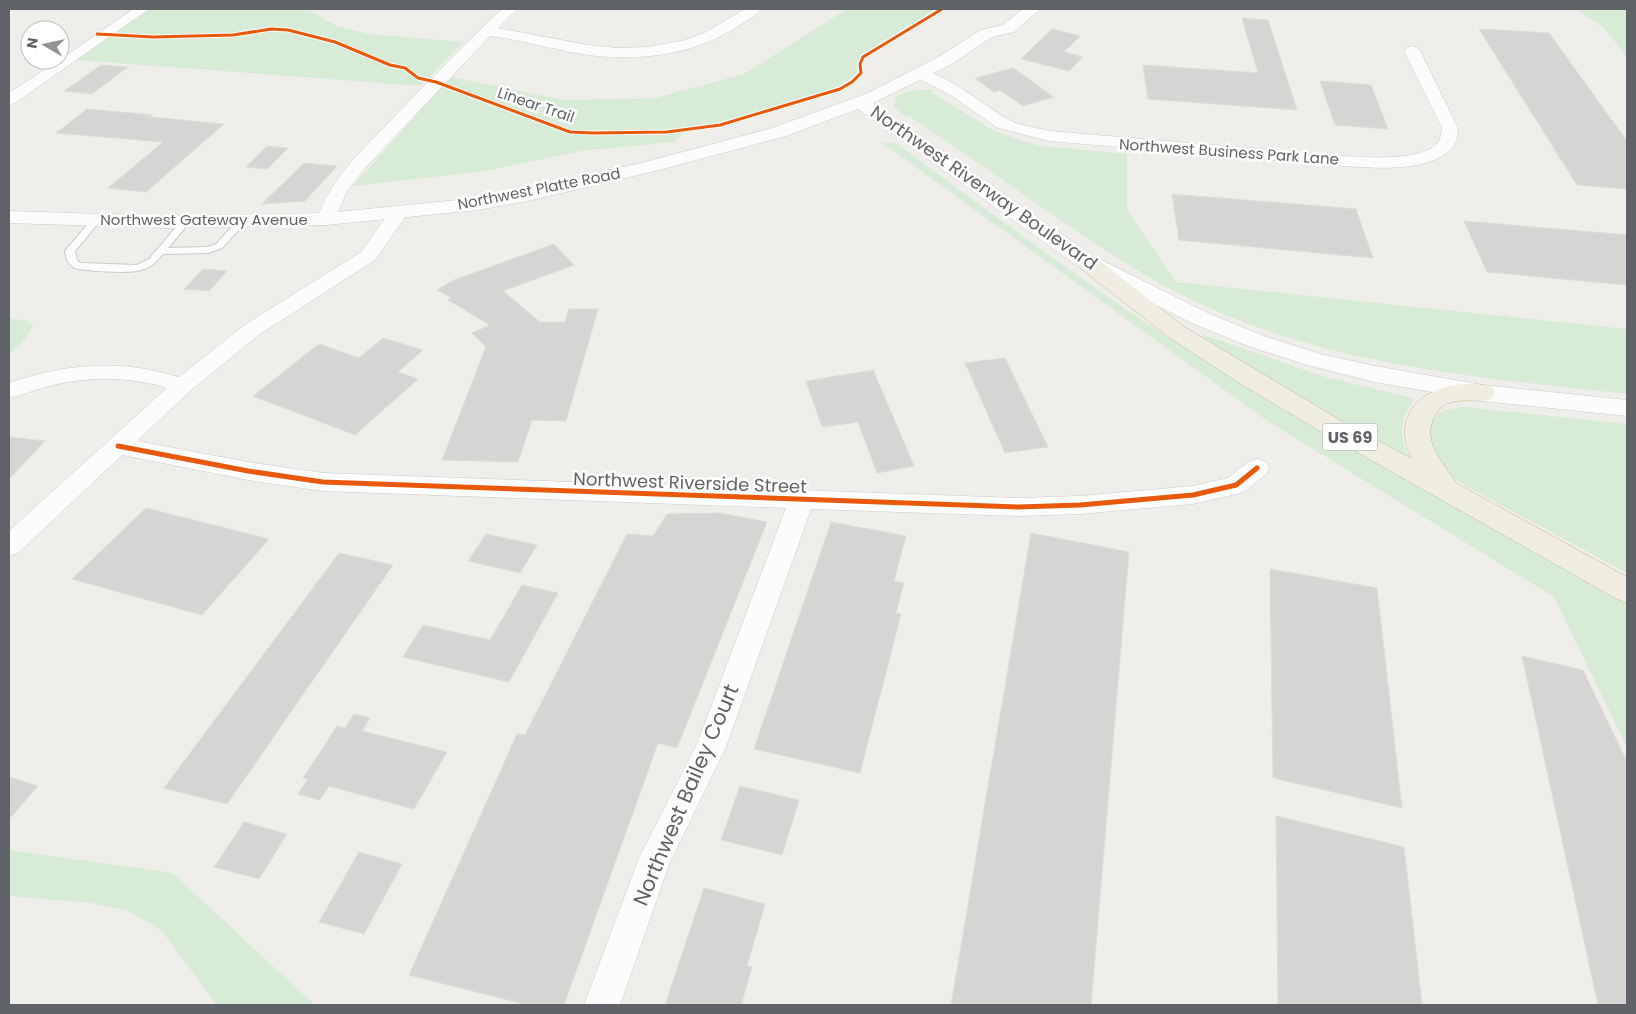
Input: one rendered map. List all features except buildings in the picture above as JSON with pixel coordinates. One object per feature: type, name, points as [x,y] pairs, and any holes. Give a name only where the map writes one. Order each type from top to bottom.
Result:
[{"type":"highway","name":"US 69","points":[[1087,262],[1175,331],[1309,413],[1627,591]]},
{"type":"highway","points":[[1448,492],[1419,448],[1417,438],[1419,420],[1428,405],[1435,399],[1445,395],[1483,393]]},
{"type":"main road","name":"Northwest Platte Road","points":[[399,213],[510,198],[652,166],[779,132],[860,102],[920,74],[946,60],[987,33],[1008,29],[1032,9]]},
{"type":"main road","name":"Northwest Platte Road","points":[[987,33],[987,24],[999,14]]},
{"type":"main road","name":"Northwest Riverway Boulevard","points":[[860,102],[1087,262],[1202,319],[1256,341],[1315,360],[1375,374],[1483,393],[1627,408]]},
{"type":"main road","name":"Northwest Gateway Avenue","points":[[9,217],[185,222],[326,219],[399,213]]},
{"type":"street","points":[[9,100],[142,9]]},
{"type":"street","points":[[326,219],[329,207],[357,166],[510,9]]},
{"type":"street","points":[[487,31],[510,33],[595,51],[647,51],[703,39],[754,9]]},
{"type":"street","name":"Northwest Business Park Lane","points":[[920,74],[955,91],[1004,124],[1049,136],[1344,161],[1390,162],[1416,160],[1431,154],[1447,143],[1450,134],[1450,128],[1432,88],[1412,51]]},
{"type":"street","points":[[9,546],[184,385],[253,329],[368,256],[399,213]]},
{"type":"street","points":[[9,391],[57,376],[107,371],[138,374],[184,385]]},
{"type":"street","name":"Northwest Riverside Street","points":[[118,446],[248,471],[323,482],[1009,507],[1080,505],[1201,493],[1236,485],[1258,468]]},
{"type":"street","name":"Northwest Bailey Court","points":[[602,1005],[655,858],[711,747],[802,500]]},
{"type":"lane","points":[[96,220],[70,251],[72,261],[78,266],[139,268],[152,261],[185,222]]},
{"type":"lane","points":[[161,251],[208,250],[220,246],[242,221]]},
{"type":"green space","points":[[150,9],[306,9],[337,26],[368,34],[463,42],[421,86],[75,60]]},
{"type":"green space","points":[[847,9],[936,9],[863,54],[856,63],[857,72],[854,76],[836,88],[735,119],[688,129],[673,142],[581,151],[486,171],[353,186],[450,77],[564,100],[656,98],[744,74]]},
{"type":"green space","points":[[1576,9],[1627,9],[1627,57],[1604,28]]},
{"type":"green space","points":[[915,90],[934,90],[931,92],[996,132],[1040,146],[1127,154],[1127,210],[1176,282],[1627,329],[1627,394],[1458,374],[1402,365],[1347,354],[1293,339],[1239,320],[1186,297],[1132,267],[909,116],[906,117],[894,106],[895,98]]},
{"type":"green space","points":[[882,143],[896,143],[1124,308],[1267,399],[1354,450],[1550,553],[1627,597],[1627,747],[1554,597],[1269,422]]},
{"type":"green space","points":[[9,318],[27,321],[33,326],[22,343],[9,354]]},
{"type":"green space","points":[[1204,335],[1325,377],[1415,399],[1406,412],[1402,426],[1403,441],[1409,456],[1406,459],[1302,400],[1201,337]]},
{"type":"green space","points":[[1463,407],[1627,424],[1627,573],[1473,490],[1452,476],[1439,461],[1435,453],[1429,435],[1430,427],[1433,419],[1440,413]]},
{"type":"green space","points":[[9,850],[172,873],[315,1005],[217,1005],[162,931],[128,911],[91,903],[9,896]]},
{"type":"cycle path","name":"Linear Trail","points":[[97,34],[153,37],[233,35],[271,29],[288,30],[335,42],[390,65],[405,68],[418,78],[436,82],[570,132],[667,132],[720,125],[840,89],[852,82],[861,73],[860,64],[863,57],[942,9]]},
{"type":"cycle path","points":[[118,446],[248,471],[323,482],[1018,507],[1080,505],[1193,495],[1236,485],[1257,468]]}]
